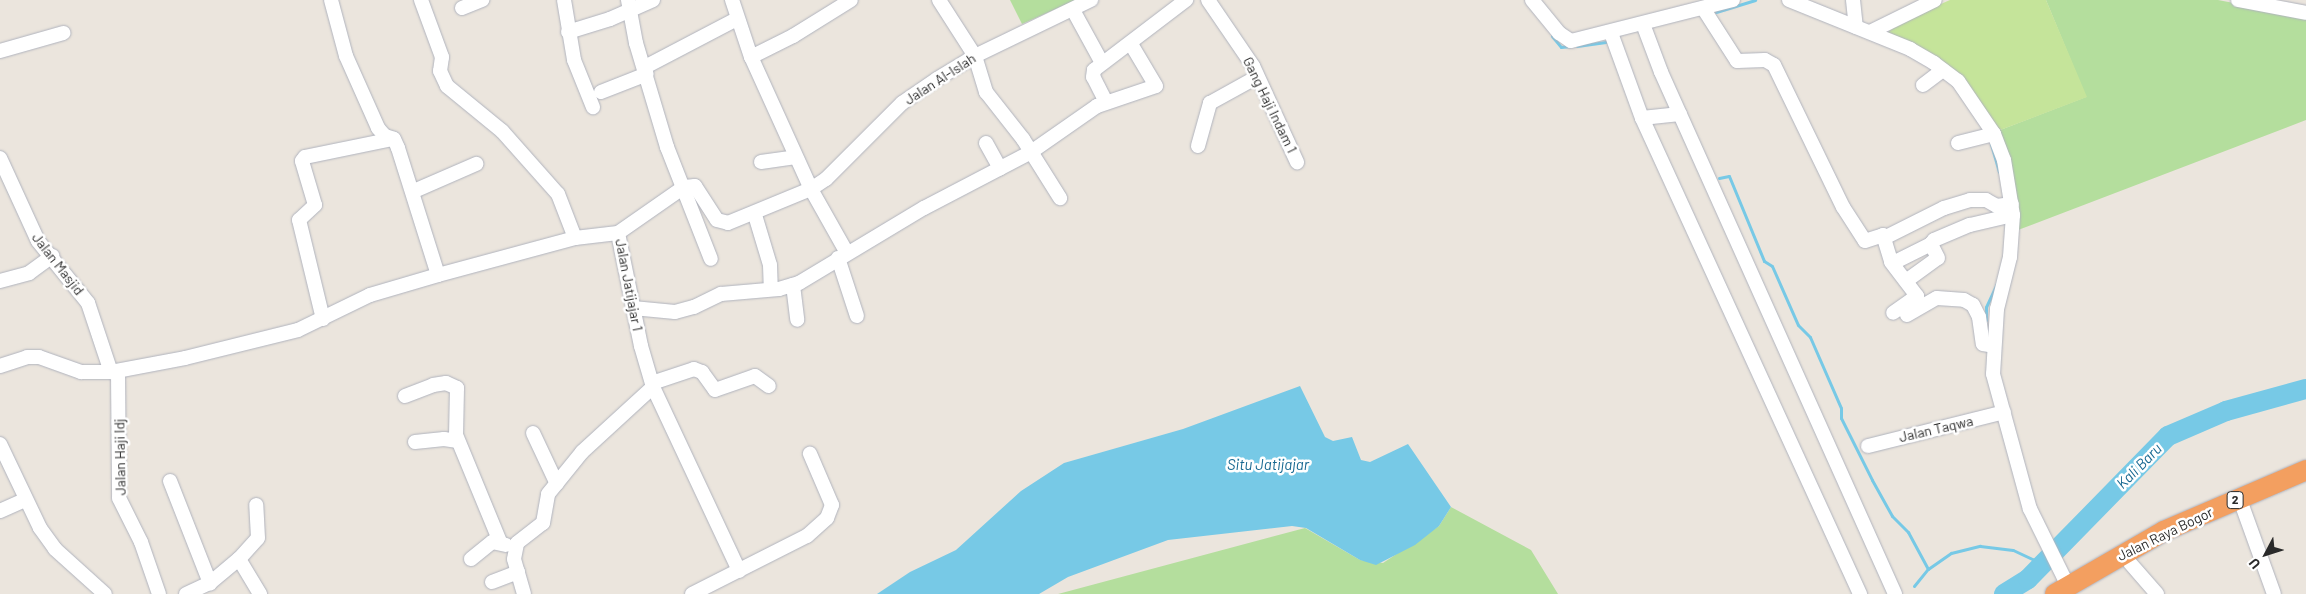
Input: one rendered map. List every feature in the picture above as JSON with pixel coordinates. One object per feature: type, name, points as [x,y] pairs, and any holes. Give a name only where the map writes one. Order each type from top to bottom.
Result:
[{"type":"highway","name":"Jalan Raya Bogor","points":[[2065,586],[2164,531],[2306,470]]},
{"type":"highway","name":"Jalan Raya Bogor","points":[[2065,586],[2130,562],[2243,508],[2306,482]]},
{"type":"street","points":[[331,0],[346,56],[378,128],[385,136],[394,138]]},
{"type":"street","points":[[421,0],[442,57],[440,71],[447,86],[502,131],[558,194],[575,238]]},
{"type":"street","points":[[462,8],[482,0]]},
{"type":"street","points":[[564,0],[568,32],[577,69],[593,106]]},
{"type":"street","points":[[568,32],[629,5],[653,0]]},
{"type":"street","points":[[732,0],[751,57],[842,256],[857,316]]},
{"type":"street","points":[[751,57],[793,36],[851,0]]},
{"type":"street","points":[[939,0],[975,56],[986,92],[1031,152],[1060,198]]},
{"type":"street","name":"Jalan Al-Islah","points":[[811,189],[826,179],[902,103],[975,56],[1091,0]]},
{"type":"street","points":[[1106,102],[1093,77],[1094,70],[1131,44],[1184,0]]},
{"type":"street","name":"Gang Haji Indam 1","points":[[1208,0],[1245,52],[1297,162]]},
{"type":"street","points":[[1532,0],[1558,33],[1571,41],[1644,24],[1696,6],[1733,0]]},
{"type":"street","points":[[1789,0],[1910,49],[1941,72],[1958,80],[1991,135],[2004,160],[2009,210],[2010,257],[1990,345]]},
{"type":"street","points":[[1854,0],[1856,27]]},
{"type":"street","points":[[1870,32],[1911,5],[1935,0]]},
{"type":"street","points":[[2243,1],[2306,13]]},
{"type":"street","points":[[629,5],[636,44],[646,71],[667,147],[711,259]]},
{"type":"street","points":[[1696,6],[1737,61],[1765,60],[1774,65],[1843,207],[1865,241],[1882,234],[1892,263],[1906,280],[1916,297],[1894,317],[1937,298],[1964,300],[1973,305],[1990,345],[1999,414],[2030,509],[2065,586]]},
{"type":"street","points":[[1073,10],[1102,63]]},
{"type":"street","points":[[602,92],[646,71],[737,18]]},
{"type":"street","points":[[1644,24],[1680,114],[1895,594]]},
{"type":"street","points":[[0,51],[64,33]]},
{"type":"street","points":[[1611,33],[1642,118],[1860,594]]},
{"type":"street","points":[[633,308],[675,312],[694,307],[721,294],[794,285],[842,256],[1031,152],[1106,102],[1156,86],[1131,44]]},
{"type":"street","points":[[1923,85],[1941,72]]},
{"type":"street","points":[[1198,146],[1210,103],[1258,77]]},
{"type":"street","points":[[1642,118],[1680,114]]},
{"type":"street","points":[[1958,143],[1991,135]]},
{"type":"street","points":[[394,138],[414,192],[438,275]]},
{"type":"street","points":[[323,319],[299,220],[315,205],[302,161],[305,157],[394,138]]},
{"type":"street","points":[[986,143],[1000,168]]},
{"type":"street","points":[[761,162],[796,157]]},
{"type":"street","name":"Jalan Masjid","points":[[0,158],[29,224],[88,303],[115,372]]},
{"type":"street","points":[[414,192],[476,164]]},
{"type":"street","points":[[684,187],[696,188],[714,216],[721,222],[728,223],[755,215],[811,189]]},
{"type":"street","name":"Jalan Jatijajar 1","points":[[684,187],[618,233],[633,308],[653,385],[739,571]]},
{"type":"street","points":[[1884,238],[1944,208],[1970,200],[1984,199],[2009,210]]},
{"type":"street","points":[[1892,263],[1953,231],[2009,210]]},
{"type":"street","points":[[755,215],[770,265],[771,289]]},
{"type":"street","points":[[0,366],[27,357],[39,357],[81,372],[115,372],[298,330],[370,295],[575,238],[618,233]]},
{"type":"street","points":[[1906,280],[1938,258],[1931,244]]},
{"type":"street","points":[[0,282],[29,272],[52,256]]},
{"type":"street","points":[[794,285],[797,320]]},
{"type":"street","points":[[513,553],[517,543],[543,523],[548,494],[582,452],[653,385],[694,369],[702,372],[715,390],[755,376],[769,386]]},
{"type":"street","name":"Jalan Haji Idj","points":[[115,372],[120,498],[141,542],[158,594]]},
{"type":"street","points":[[405,396],[433,385],[454,385],[458,394],[458,441],[500,542],[513,553],[524,594]]},
{"type":"street","name":"Jalan Taqwa","points":[[1868,446],[1999,414]]},
{"type":"street","points":[[533,433],[557,484]]},
{"type":"street","points":[[415,442],[444,439],[458,441]]},
{"type":"street","points":[[0,444],[25,500],[55,549],[105,594]]},
{"type":"street","points":[[692,594],[807,536],[830,514],[832,505],[810,454]]},
{"type":"street","points":[[170,481],[210,583]]},
{"type":"street","points":[[0,511],[25,500]]},
{"type":"street","points":[[186,594],[210,583],[240,559],[258,538],[256,505]]},
{"type":"street","points":[[2243,508],[2274,594]]},
{"type":"street","points":[[471,559],[492,542],[500,542]]},
{"type":"street","points":[[240,559],[260,594]]},
{"type":"street","points":[[2130,562],[2157,594]]},
{"type":"street","points":[[492,582],[518,572]]},
{"type":"green space","points":[[1010,0],[1076,0],[1022,24]]},
{"type":"green space","points":[[1950,0],[2046,0],[2087,97],[1995,132],[1971,92],[1885,35],[1900,22]]},
{"type":"green space","points":[[2046,0],[2218,0],[2306,17],[2306,120],[2018,230],[1995,132],[2086,97]]},
{"type":"green space","points":[[1451,507],[1531,550],[1558,594],[1058,594],[1305,528],[1360,560],[1383,563],[1439,526]]},
{"type":"water","name":"Situ Jatijajar","points":[[1300,386],[1325,437],[1333,441],[1352,437],[1361,460],[1370,462],[1408,444],[1451,507],[1439,526],[1415,545],[1376,565],[1360,560],[1306,528],[1292,526],[1168,540],[1068,577],[1039,594],[877,594],[910,572],[956,550],[1021,491],[1064,463],[1183,429]]},
{"type":"waterway","points":[[1716,12],[1755,0]]},
{"type":"waterway","points":[[1552,36],[1561,47],[1571,46]]},
{"type":"waterway","points":[[1577,46],[1606,42]]},
{"type":"waterway","points":[[1991,144],[1999,172]]},
{"type":"waterway","points":[[1719,178],[1729,176],[1764,261],[1772,266],[1798,325],[1810,337],[1841,408],[1841,418],[1872,480],[1892,516],[1908,532],[1928,569]]},
{"type":"waterway","points":[[1986,320],[1986,307],[1998,281]]},
{"type":"waterway","name":"Kali Baru","points":[[2004,594],[2028,579],[2168,436],[2226,411],[2306,389]]},
{"type":"waterway","points":[[1914,586],[1928,569],[1951,553],[1980,546],[2013,550],[2043,564]]}]
